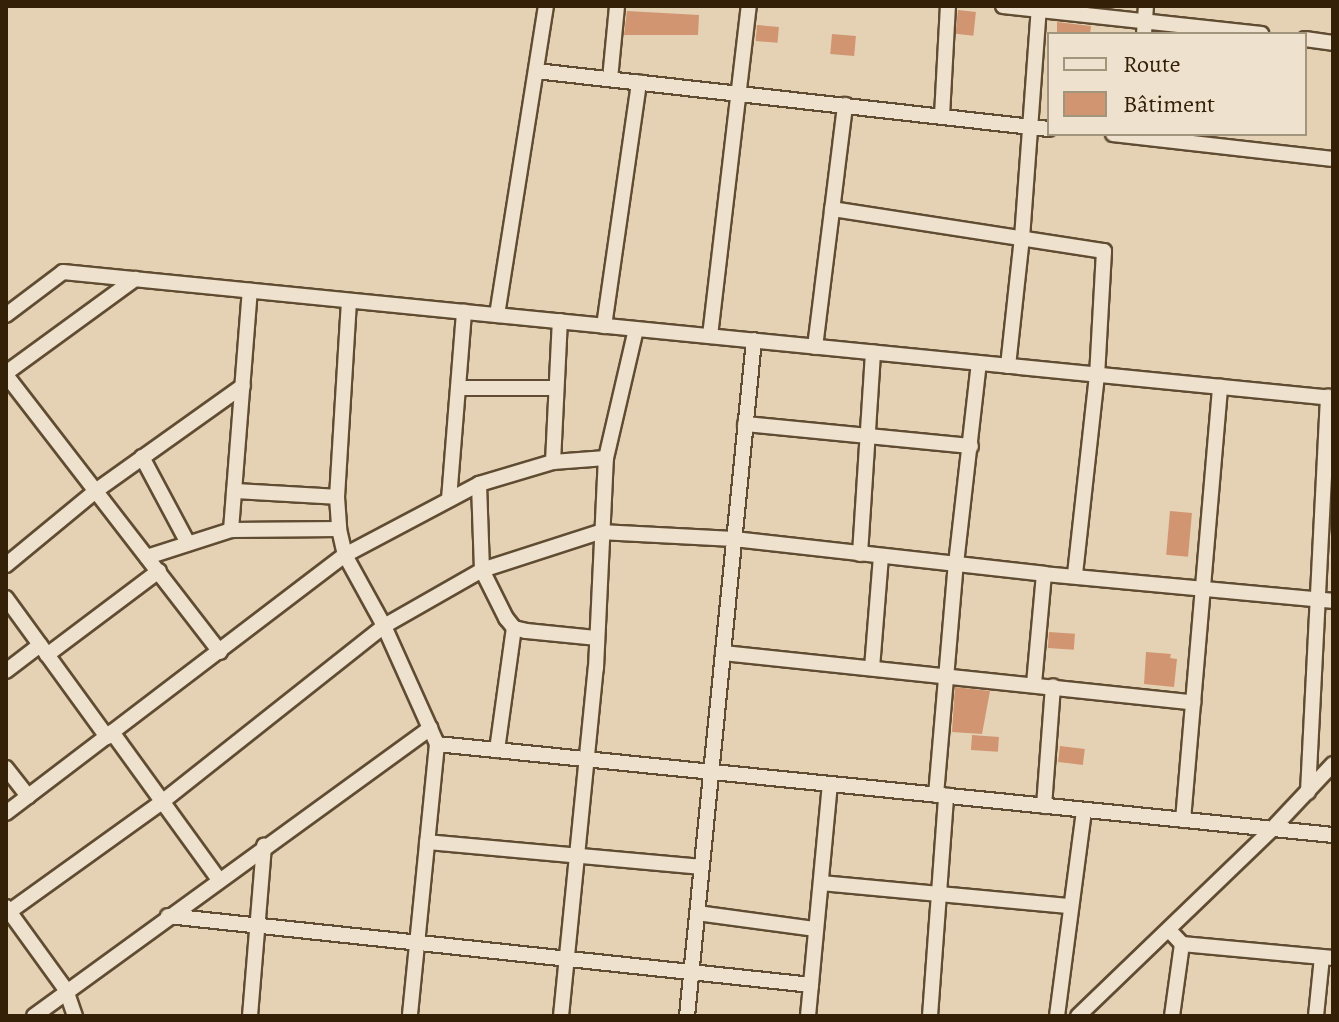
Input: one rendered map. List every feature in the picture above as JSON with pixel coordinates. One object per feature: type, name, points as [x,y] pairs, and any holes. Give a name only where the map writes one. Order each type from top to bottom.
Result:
[{"type":"street","points":[[497,315],[546,6]]},
{"type":"street","points":[[610,79],[617,6]]},
{"type":"street","points":[[710,336],[749,6]]},
{"type":"street","points":[[942,116],[948,6]]},
{"type":"street","points":[[1003,6],[1244,32]]},
{"type":"street","points":[[1008,366],[1022,238],[1038,8]]},
{"type":"street","points":[[1307,39],[1333,43]]},
{"type":"street","points":[[536,71],[1047,129]]},
{"type":"street","points":[[604,326],[639,82]]},
{"type":"street","points":[[815,347],[845,105]]},
{"type":"street","points":[[1142,136],[1333,159]]},
{"type":"street","points":[[832,209],[1104,251],[1097,375],[1075,575]]},
{"type":"street","points":[[6,315],[63,272],[1331,398],[1308,792]]},
{"type":"street","points":[[135,279],[6,374],[220,652]]},
{"type":"street","points":[[231,530],[250,291]]},
{"type":"street","points":[[349,301],[337,497],[339,529],[345,555],[384,626],[437,744],[410,1016]]},
{"type":"street","points":[[449,499],[464,312]]},
{"type":"street","points":[[553,462],[560,321]]},
{"type":"street","points":[[561,1016],[587,759],[606,458],[636,329]]},
{"type":"street","points":[[687,1016],[754,340]]},
{"type":"street","points":[[860,554],[873,352]]},
{"type":"street","points":[[930,1016],[940,895],[941,796],[956,564],[979,363]]},
{"type":"street","points":[[6,565],[97,490],[243,386]]},
{"type":"street","points":[[1183,820],[1220,387]]},
{"type":"street","points":[[458,388],[556,388]]},
{"type":"street","points":[[745,424],[971,446]]},
{"type":"street","points":[[142,457],[188,543]]},
{"type":"street","points":[[6,813],[345,555],[479,484],[553,462],[606,458]]},
{"type":"street","points":[[479,484],[482,570],[514,628],[497,750]]},
{"type":"street","points":[[234,491],[337,497]]},
{"type":"street","points":[[147,557],[231,530],[339,529]]},
{"type":"street","points":[[75,1016],[66,990],[7,910],[162,802],[384,626],[482,570],[600,532],[734,539],[1044,574],[1333,601]]},
{"type":"street","points":[[872,668],[881,557]]},
{"type":"street","points":[[6,671],[43,650],[159,571]]},
{"type":"street","points":[[1034,684],[1044,574]]},
{"type":"street","points":[[6,598],[219,880]]},
{"type":"street","points":[[514,628],[596,638]]},
{"type":"street","points":[[723,653],[1193,702]]},
{"type":"street","points":[[1044,806],[1053,686]]},
{"type":"street","points":[[34,1016],[264,846],[431,728]]},
{"type":"street","points":[[437,744],[1333,835]]},
{"type":"street","points":[[1078,1016],[1272,829],[1333,764]]},
{"type":"street","points":[[6,768],[28,796]]},
{"type":"street","points":[[808,1016],[830,784]]},
{"type":"street","points":[[1057,1016],[1084,811]]},
{"type":"street","points":[[427,842],[701,867]]},
{"type":"street","points":[[250,1016],[264,846]]},
{"type":"street","points":[[821,883],[1071,906]]},
{"type":"street","points":[[697,913],[816,929]]},
{"type":"street","points":[[168,916],[567,956],[811,985]]},
{"type":"street","points":[[1169,930],[1182,944],[1327,957],[1316,1016]]},
{"type":"street","points":[[1172,1016],[1182,944]]},
{"type":"building","points":[[958,10],[976,12],[973,36],[955,34]]},
{"type":"building","points":[[627,11],[699,15],[698,35],[624,35]]},
{"type":"building","points":[[1057,22],[1091,26],[1090,32],[1057,32]]},
{"type":"building","points":[[757,25],[779,27],[778,43],[756,41]]},
{"type":"building","points":[[832,34],[856,36],[854,56],[830,54]]},
{"type":"building","points":[[1170,511],[1192,513],[1188,557],[1166,555]]},
{"type":"building","points":[[1049,632],[1075,634],[1074,650],[1048,648]]},
{"type":"building","points":[[1146,652],[1171,654],[1170,658],[1177,659],[1174,687],[1144,684]]},
{"type":"building","points":[[955,687],[990,691],[982,734],[952,732]]},
{"type":"building","points":[[972,735],[999,737],[998,752],[971,750]]},
{"type":"building","points":[[1060,746],[1085,749],[1083,765],[1058,762]]}]
